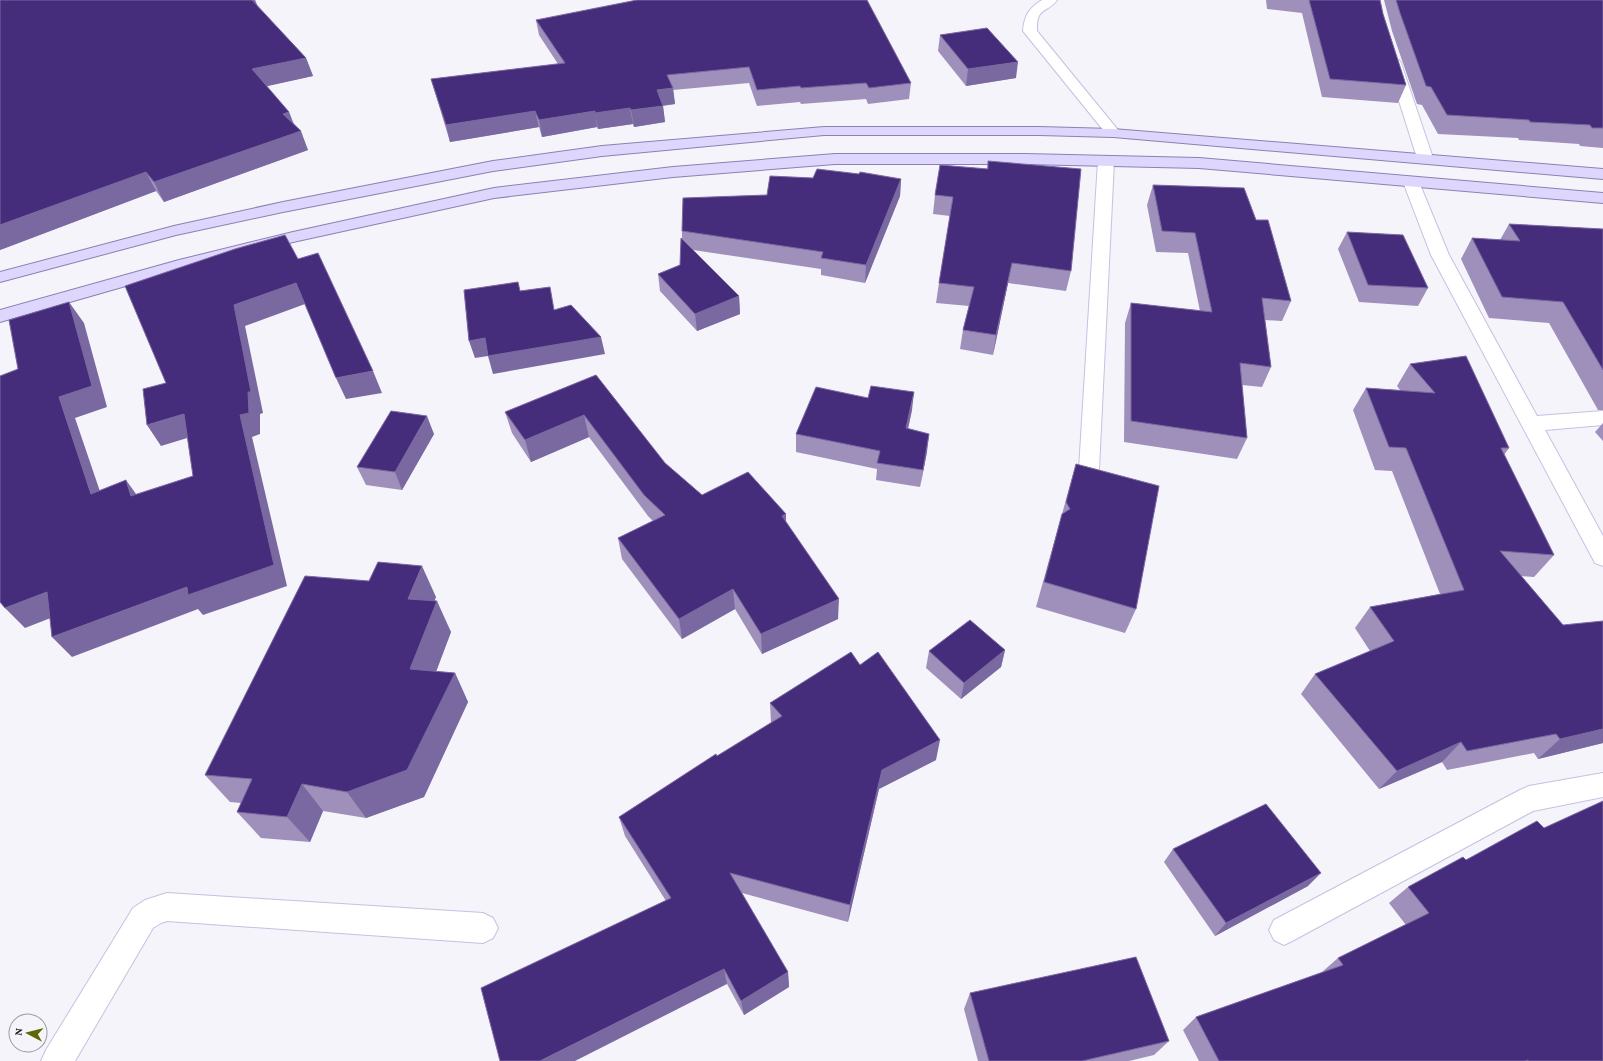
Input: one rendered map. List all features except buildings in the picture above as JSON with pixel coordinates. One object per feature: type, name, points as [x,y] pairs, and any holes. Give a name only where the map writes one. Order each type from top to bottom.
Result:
[{"type":"main road","points":[[0,277],[174,231],[283,207],[493,166],[594,152],[824,131],[1039,131],[1113,133],[1603,174]]},
{"type":"main road","points":[[0,316],[179,265],[293,237],[494,193],[672,172],[835,159],[1025,158],[1199,163],[1603,198]]},
{"type":"street","points":[[1051,0],[1039,6],[1029,19],[1030,31],[1113,133]]},
{"type":"street","points":[[1391,54],[1425,158]]},
{"type":"street","points":[[1089,469],[1106,161]]},
{"type":"street","points":[[1411,182],[1440,255],[1603,557]]},
{"type":"street","points":[[1531,424],[1603,418]]},
{"type":"street","points":[[1284,930],[1529,799],[1603,785]]},
{"type":"street","points":[[57,1061],[143,918],[155,910],[167,907],[483,928]]}]
